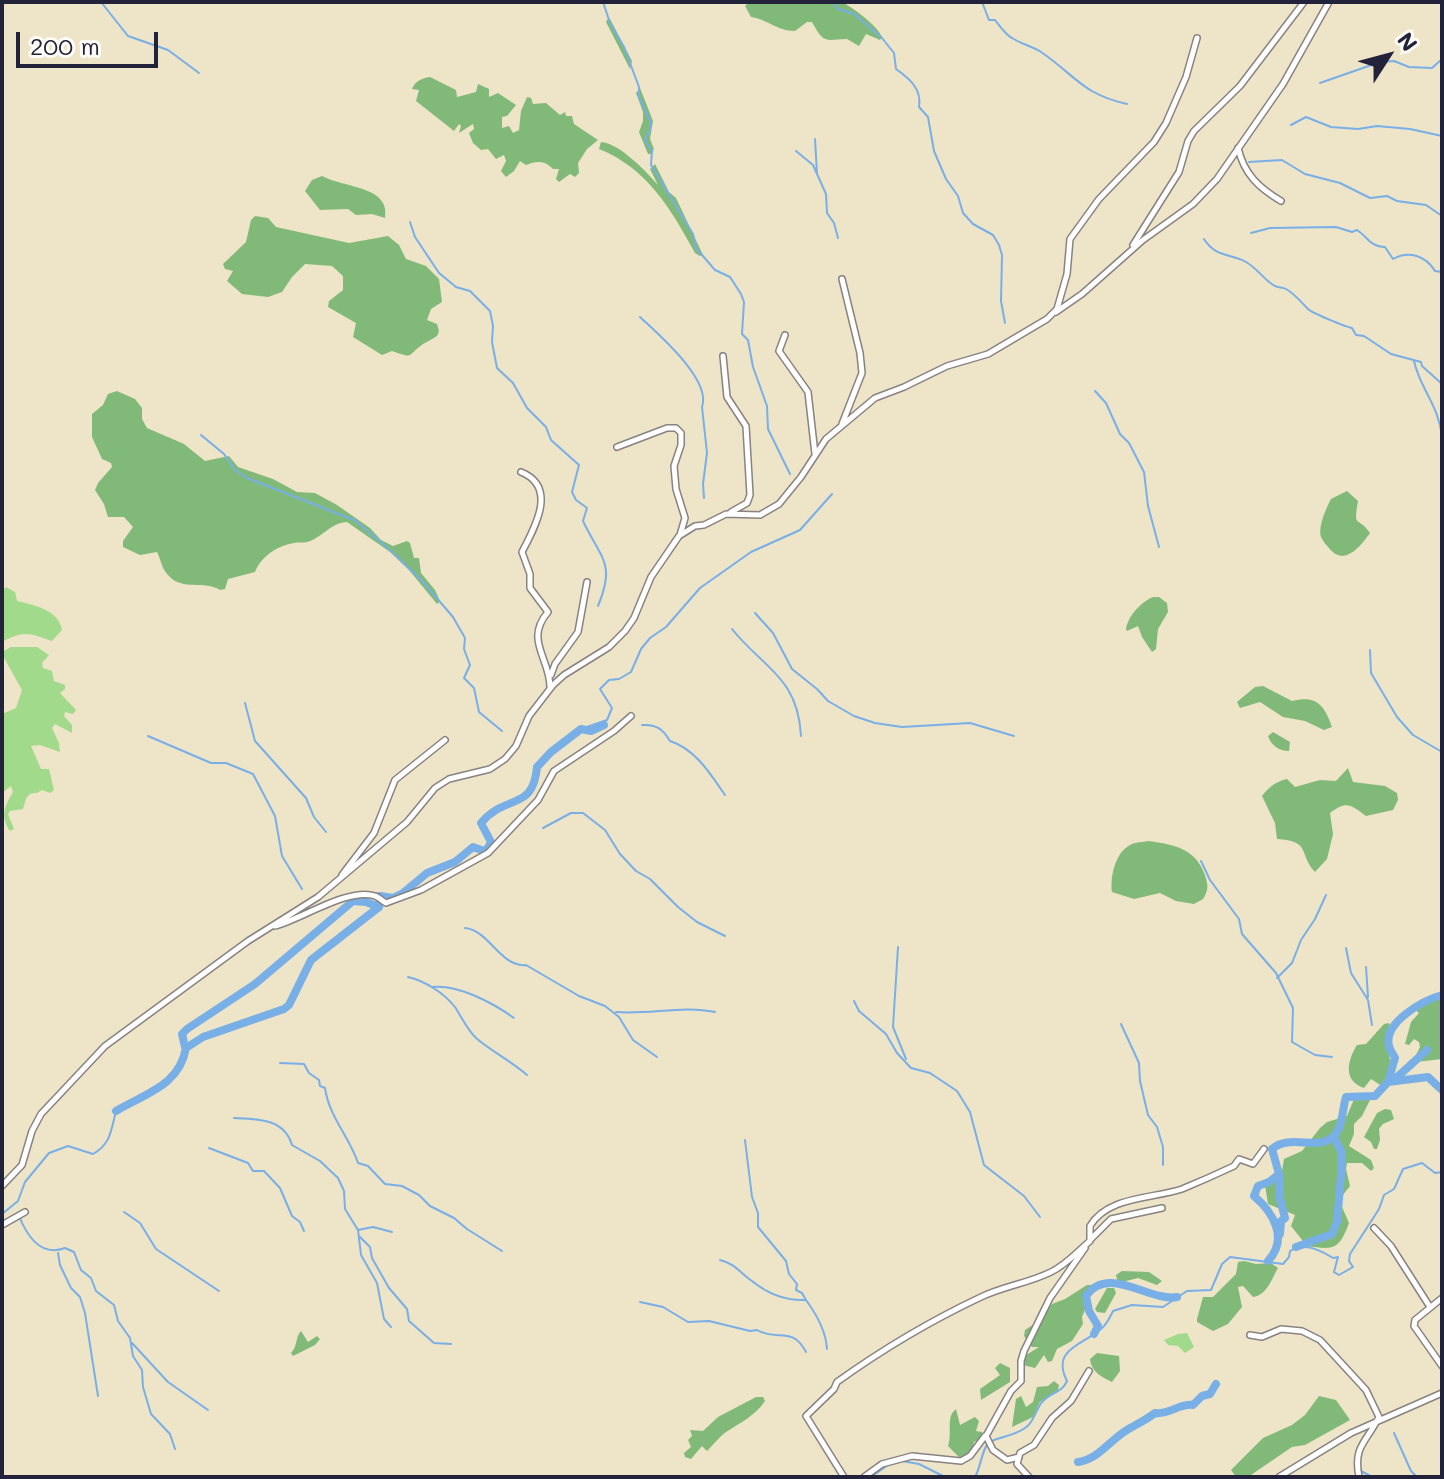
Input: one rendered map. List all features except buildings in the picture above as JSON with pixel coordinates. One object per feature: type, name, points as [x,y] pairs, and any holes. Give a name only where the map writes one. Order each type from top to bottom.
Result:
[{"type":"street","points":[[1126,256],[1164,200],[1179,172],[1194,131],[1240,86],[1304,2]]},
{"type":"street","points":[[726,514],[760,515],[779,504],[826,439],[875,398],[947,366],[988,354],[1047,319],[1082,294],[1143,240],[1193,204],[1217,179],[1303,53],[1329,2]]},
{"type":"street","points":[[1047,319],[1057,309],[1063,293],[1070,239],[1099,199],[1154,142],[1186,77],[1197,38]]},
{"type":"street","points":[[1238,147],[1245,169],[1254,183],[1281,201]]},
{"type":"street","points":[[842,279],[862,373],[842,425]]},
{"type":"street","points":[[785,335],[779,351],[808,392],[815,455]]},
{"type":"street","points":[[679,536],[747,503],[750,495],[749,437],[746,426],[727,397],[723,356]]},
{"type":"street","points":[[2,1186],[22,1165],[32,1131],[41,1114],[93,1058],[120,1034],[337,882],[407,822],[435,788],[449,779],[490,769],[505,759],[516,746],[529,716],[550,688],[564,675],[609,647],[625,631],[634,618],[651,577],[679,536],[685,518],[676,489],[674,466],[681,445],[681,433],[676,428],[667,428],[617,447]]},
{"type":"street","points":[[521,472],[536,481],[541,496],[538,520],[522,552],[530,574],[530,588],[548,612],[541,619],[537,645],[550,676]]},
{"type":"street","points":[[550,688],[550,676],[555,664],[581,625],[587,582]]},
{"type":"street","points":[[266,929],[296,921],[347,896],[375,895],[386,903],[392,901],[421,890],[488,853],[538,800],[554,771],[631,716]]},
{"type":"street","points":[[337,882],[370,841],[395,780],[445,740]]},
{"type":"street","points":[[864,1477],[882,1464],[912,1456],[961,1461],[970,1456],[986,1436],[1011,1391],[1021,1381],[1021,1361],[1050,1298],[1090,1241],[1090,1226],[1103,1210],[1180,1190],[1234,1166],[1239,1159],[1253,1164],[1264,1149]]},
{"type":"street","points":[[844,1477],[806,1416],[834,1389],[837,1382],[886,1347],[969,1303],[1051,1272],[1090,1241],[1111,1219],[1162,1208]]},
{"type":"street","points":[[2,1225],[25,1212]]},
{"type":"street","points":[[1374,1228],[1391,1246],[1430,1307]]},
{"type":"street","points":[[1442,1298],[1415,1320],[1414,1326],[1442,1366]]},
{"type":"street","points":[[1250,1335],[1262,1337],[1281,1329],[1302,1331],[1320,1340],[1366,1390],[1379,1417],[1358,1449],[1356,1461],[1359,1477]]},
{"type":"street","points":[[1029,1477],[1017,1464],[1020,1453],[1034,1445],[1052,1418],[1071,1401],[1089,1371]]},
{"type":"street","points":[[1279,1477],[1328,1446],[1442,1393]]},
{"type":"street","points":[[986,1436],[993,1450],[1007,1460],[1019,1457]]},
{"type":"green space","points":[[749,2],[842,2],[870,22],[882,37],[880,40],[866,34],[859,46],[847,39],[826,39],[812,22],[795,31],[783,29],[751,17],[745,6]]},
{"type":"green space","points":[[609,17],[632,61],[630,69],[606,22]]},
{"type":"green space","points":[[430,77],[456,90],[457,97],[476,92],[478,84],[489,89],[489,97],[498,93],[516,105],[507,116],[502,117],[502,128],[509,126],[513,133],[519,130],[521,111],[527,97],[533,104],[546,103],[560,115],[565,112],[566,116],[572,116],[574,124],[598,140],[578,163],[579,173],[575,177],[570,174],[559,182],[556,179],[559,169],[537,162],[526,165],[520,161],[506,177],[501,171],[506,161],[504,155],[496,159],[488,149],[481,150],[473,143],[469,133],[474,129],[473,124],[459,133],[459,124],[454,131],[416,101],[419,90],[412,89],[413,86],[419,80]]},
{"type":"green space","points":[[640,88],[653,121],[650,139],[654,149],[651,154],[648,154],[639,132],[643,112],[636,93]]},
{"type":"green space","points":[[601,142],[624,152],[658,185],[650,169],[655,164],[669,192],[676,198],[703,255],[695,253],[656,192],[631,167],[599,149]]},
{"type":"green space","points":[[322,176],[374,194],[385,208],[385,218],[372,214],[356,215],[348,209],[320,210],[305,191],[312,180]]},
{"type":"green space","points":[[255,216],[268,218],[276,227],[349,243],[388,236],[399,245],[406,259],[426,266],[439,279],[442,302],[431,309],[427,320],[437,324],[437,336],[407,355],[392,351],[382,355],[353,337],[356,323],[328,307],[329,301],[343,290],[343,276],[332,266],[305,264],[282,292],[268,297],[242,294],[227,281],[233,271],[225,269],[223,264],[246,242],[251,220]]},
{"type":"green space","points":[[117,391],[135,399],[142,408],[142,419],[147,428],[184,444],[205,461],[229,456],[238,467],[273,479],[297,492],[315,493],[337,505],[393,546],[407,541],[414,558],[419,558],[421,573],[440,601],[437,604],[390,552],[347,522],[312,540],[287,544],[275,550],[265,557],[255,572],[228,579],[225,589],[220,590],[180,583],[165,571],[157,552],[140,555],[123,547],[123,541],[133,527],[124,517],[108,517],[95,490],[112,467],[111,463],[102,459],[92,437],[92,414],[103,405],[108,394]]},
{"type":"green space","points":[[1347,491],[1358,501],[1356,519],[1370,533],[1357,549],[1340,556],[1325,543],[1321,528],[1331,499]]},
{"type":"green space","points":[[6,587],[15,592],[17,601],[45,610],[56,618],[62,630],[52,641],[27,634],[2,642],[2,591]]},
{"type":"green space","points":[[1153,597],[1167,603],[1168,612],[1158,629],[1156,649],[1152,652],[1138,626],[1126,629],[1136,610]]},
{"type":"green space","points":[[11,647],[37,647],[49,655],[42,663],[43,668],[52,671],[54,681],[65,685],[60,693],[76,710],[73,714],[65,712],[64,716],[72,725],[72,733],[55,724],[52,728],[60,752],[40,745],[31,746],[41,769],[49,769],[54,790],[31,794],[23,809],[10,811],[8,814],[14,829],[10,831],[4,812],[13,792],[11,786],[2,793],[2,714],[16,708],[22,690],[3,656],[4,651]]},
{"type":"green space","points":[[1263,686],[1292,701],[1307,699],[1318,703],[1332,727],[1324,730],[1305,721],[1283,717],[1260,702],[1240,708],[1237,702],[1255,687]]},
{"type":"green space","points":[[1273,732],[1290,742],[1289,751],[1279,749],[1271,742],[1268,736]]},
{"type":"green space","points":[[1348,768],[1353,782],[1385,786],[1397,793],[1398,800],[1393,810],[1366,816],[1345,805],[1330,813],[1333,834],[1327,859],[1315,872],[1300,846],[1277,839],[1275,823],[1262,796],[1283,780],[1287,779],[1295,787],[1320,780],[1336,781]]},
{"type":"green space","points":[[1149,841],[1176,846],[1196,859],[1207,882],[1203,899],[1194,904],[1176,901],[1160,893],[1134,899],[1112,892],[1117,859],[1132,844]]},
{"type":"green space","points":[[1442,997],[1442,1059],[1416,1062],[1414,1059],[1419,1042],[1414,1039],[1409,1045],[1405,1044],[1411,1022],[1419,1013],[1414,1009],[1423,1002]]},
{"type":"green space","points":[[1389,1023],[1392,1029],[1386,1044],[1390,1061],[1388,1076],[1382,1086],[1371,1079],[1364,1088],[1357,1085],[1349,1070],[1357,1045],[1366,1044],[1384,1024]]},
{"type":"green space","points":[[1368,1095],[1370,1100],[1354,1124],[1349,1146],[1371,1160],[1374,1168],[1371,1171],[1362,1163],[1347,1163],[1350,1186],[1339,1200],[1349,1223],[1345,1232],[1338,1243],[1330,1248],[1307,1246],[1291,1226],[1295,1215],[1268,1204],[1265,1185],[1267,1181],[1281,1177],[1284,1159],[1302,1151],[1327,1122],[1347,1116],[1354,1099]]},
{"type":"green space","points":[[1391,1110],[1394,1119],[1379,1129],[1380,1140],[1377,1149],[1374,1149],[1364,1137],[1377,1113]]},
{"type":"green space","points":[[1238,1262],[1271,1263],[1278,1268],[1258,1296],[1253,1297],[1243,1286],[1238,1287],[1242,1307],[1228,1324],[1213,1331],[1197,1322],[1203,1297],[1213,1297],[1236,1274]]},
{"type":"green space","points":[[1122,1271],[1149,1272],[1162,1281],[1157,1285],[1138,1278],[1118,1283],[1116,1275]]},
{"type":"green space","points":[[1091,1285],[1093,1290],[1082,1317],[1083,1324],[1072,1341],[1057,1349],[1052,1361],[1048,1362],[1044,1355],[1035,1368],[1023,1365],[1023,1357],[1039,1347],[1032,1347],[1024,1336],[1025,1330],[1036,1323],[1052,1304]]},
{"type":"green space","points":[[1107,1288],[1114,1288],[1116,1293],[1105,1313],[1097,1312],[1095,1309]]},
{"type":"green space","points":[[301,1331],[308,1342],[317,1336],[320,1339],[315,1345],[293,1356],[291,1353]]},
{"type":"green space","points":[[1187,1333],[1194,1347],[1185,1353],[1164,1340],[1178,1334]]},
{"type":"green space","points":[[1097,1353],[1119,1356],[1120,1371],[1112,1382],[1092,1367],[1090,1359]]},
{"type":"green space","points":[[1000,1363],[1010,1368],[1010,1382],[981,1400],[980,1389],[1000,1375],[995,1368]]},
{"type":"green space","points":[[1054,1381],[1059,1385],[1058,1390],[1040,1402],[1033,1417],[1012,1427],[1016,1399],[1021,1396],[1026,1407],[1033,1402],[1037,1387],[1048,1386]]},
{"type":"green space","points":[[1319,1396],[1336,1400],[1350,1420],[1305,1445],[1292,1447],[1248,1477],[1236,1477],[1231,1470],[1263,1438],[1292,1425],[1305,1415]]},
{"type":"green space","points":[[756,1397],[763,1397],[765,1401],[752,1415],[723,1434],[707,1451],[702,1446],[691,1459],[685,1457],[684,1453],[691,1447],[688,1440],[692,1436],[690,1430],[703,1431],[718,1417]]},
{"type":"green space","points":[[956,1409],[960,1425],[975,1417],[979,1421],[976,1431],[982,1432],[983,1437],[974,1442],[972,1451],[960,1458],[948,1446],[951,1417]]},
{"type":"waterway","points":[[101,2],[128,36],[168,50],[199,73]]},
{"type":"waterway","points":[[603,2],[610,23],[624,47],[639,87],[639,97],[650,121],[645,140],[652,151],[651,165],[693,234],[696,248],[715,270],[730,277],[741,294],[744,302],[742,334],[748,340],[753,367],[767,406],[768,429],[790,474]]},
{"type":"waterway","points":[[833,2],[838,9],[854,14],[882,38],[894,53],[896,69],[917,90],[919,107],[928,117],[934,151],[946,179],[958,196],[963,213],[973,224],[993,235],[999,245],[1005,323]]},
{"type":"waterway","points":[[982,2],[989,20],[995,20],[1010,37],[1041,52],[1099,95],[1127,104]]},
{"type":"waterway","points":[[1320,83],[1380,62],[1394,61],[1409,67],[1432,68],[1442,59]]},
{"type":"waterway","points":[[1291,125],[1306,117],[1331,127],[1358,129],[1377,126],[1442,136]]},
{"type":"waterway","points":[[815,139],[817,174]]},
{"type":"waterway","points":[[796,151],[813,165],[826,194],[827,213],[838,238]]},
{"type":"waterway","points":[[1249,162],[1282,160],[1305,174],[1340,183],[1370,198],[1387,196],[1397,201],[1426,205],[1442,216]]},
{"type":"waterway","points":[[410,222],[415,237],[439,273],[456,287],[470,291],[490,311],[497,368],[513,383],[527,408],[546,427],[551,440],[579,465],[572,492],[576,500],[587,508],[583,521],[606,570],[598,606]]},
{"type":"waterway","points":[[1251,233],[1270,228],[1336,227],[1352,232],[1357,230],[1372,243],[1385,247],[1393,259],[1405,255],[1417,256],[1435,271],[1442,272]]},
{"type":"waterway","points":[[1204,239],[1213,249],[1240,259],[1271,284],[1285,288],[1311,311],[1352,328],[1356,335],[1364,336],[1391,354],[1421,362],[1442,384]]},
{"type":"waterway","points":[[640,317],[682,358],[699,384],[703,396],[707,453],[704,498]]},
{"type":"waterway","points":[[1414,361],[1437,416],[1442,437]]},
{"type":"waterway","points":[[1095,391],[1106,403],[1120,434],[1129,443],[1144,472],[1148,506],[1159,547]]},
{"type":"waterway","points":[[201,435],[247,478],[354,520],[423,582],[453,617],[465,638],[464,649],[470,665],[464,678],[474,688],[479,712],[502,731]]},
{"type":"waterway","points":[[581,729],[607,720],[612,708],[600,689],[609,680],[619,679],[631,672],[641,649],[650,638],[666,627],[700,588],[751,552],[800,530],[832,494]]},
{"type":"waterway","points":[[755,613],[773,633],[792,669],[828,701],[854,716],[902,727],[970,723],[1014,736]]},
{"type":"waterway","points":[[732,629],[786,686],[798,716],[801,736]]},
{"type":"waterway","points":[[1370,650],[1371,673],[1397,717],[1413,735],[1442,752]]},
{"type":"waterway","points":[[245,703],[255,741],[306,798],[314,817],[326,832]]},
{"type":"waterway","points":[[185,1047],[182,1034],[187,1029],[255,984],[353,901],[379,907],[380,896],[393,898],[427,873],[455,862],[473,847],[484,851],[488,848],[491,842],[481,823],[490,814],[530,791],[537,767],[551,752],[581,729],[591,731],[604,725]]},
{"type":"waterway","points":[[642,725],[659,728],[670,741],[687,750],[708,770],[725,795]]},
{"type":"waterway","points":[[148,736],[211,763],[226,763],[253,774],[275,816],[282,856],[302,889]]},
{"type":"waterway","points":[[2,775],[2,783]]},
{"type":"waterway","points":[[543,828],[571,813],[583,813],[605,830],[620,854],[636,871],[650,879],[697,922],[725,936]]},
{"type":"waterway","points":[[1201,861],[1210,880],[1239,919],[1242,934],[1276,973],[1293,1008],[1292,1042],[1315,1055],[1332,1057]]},
{"type":"waterway","points":[[1277,978],[1292,963],[1326,895]]},
{"type":"waterway","points":[[116,1111],[169,1080],[182,1061],[186,1048],[203,1037],[284,1009],[289,1005],[311,960],[379,907]]},
{"type":"waterway","points":[[465,928],[481,935],[509,961],[526,965],[579,996],[605,1006],[619,1017],[633,1040],[657,1057]]},
{"type":"waterway","points":[[898,947],[893,1027],[906,1059]]},
{"type":"waterway","points":[[1346,948],[1351,973],[1368,1000],[1372,1025]]},
{"type":"waterway","points":[[1366,967],[1368,997]]},
{"type":"waterway","points":[[408,977],[445,997],[476,1038],[527,1075]]},
{"type":"waterway","points":[[432,987],[464,992],[514,1018]]},
{"type":"waterway","points":[[1268,1261],[1274,1253],[1278,1235],[1272,1218],[1254,1196],[1258,1186],[1279,1174],[1272,1149],[1289,1142],[1318,1143],[1333,1136],[1339,1128],[1346,1097],[1375,1096],[1388,1082],[1395,1058],[1389,1046],[1389,1037],[1398,1021],[1416,1007],[1442,995]]},
{"type":"waterway","points":[[854,1001],[859,1011],[886,1034],[911,1068],[930,1073],[957,1091],[970,1112],[984,1165],[1024,1196],[1040,1217]]},
{"type":"waterway","points":[[616,1012],[691,1009],[715,1012]]},
{"type":"waterway","points":[[1121,1024],[1139,1063],[1148,1115],[1157,1127],[1163,1147],[1163,1165]]},
{"type":"waterway","points":[[1395,1079],[1427,1050]]},
{"type":"waterway","points":[[280,1063],[304,1064],[309,1073],[319,1080],[358,1163],[368,1166],[385,1184],[402,1186],[419,1195],[430,1206],[454,1218],[502,1251]]},
{"type":"waterway","points":[[1388,1082],[1428,1077],[1442,1090]]},
{"type":"waterway","points":[[2,1214],[18,1201],[25,1182],[49,1153],[68,1146],[93,1154],[99,1150],[109,1136],[116,1111]]},
{"type":"waterway","points":[[234,1118],[276,1125],[288,1136],[292,1145],[320,1161],[338,1178],[344,1191],[345,1209],[358,1230],[361,1255],[377,1283],[384,1319],[391,1327]]},
{"type":"waterway","points":[[1296,1247],[1332,1234],[1337,1222],[1342,1153],[1334,1137]]},
{"type":"waterway","points":[[745,1140],[758,1227],[786,1261],[789,1274],[797,1284],[796,1290],[806,1300]]},
{"type":"waterway","points":[[209,1148],[248,1163],[253,1171],[264,1171],[280,1188],[292,1216],[300,1222],[304,1231]]},
{"type":"waterway","points":[[975,1477],[987,1445],[1028,1425],[1043,1401],[1067,1381],[1063,1370],[1066,1354],[1104,1326],[1113,1311],[1132,1305],[1163,1307],[1187,1291],[1211,1290],[1222,1264],[1230,1257],[1283,1264],[1290,1251],[1307,1247],[1333,1258],[1338,1257],[1334,1272],[1339,1275],[1353,1267],[1349,1261],[1350,1254],[1379,1209],[1384,1195],[1394,1189],[1403,1169],[1422,1163],[1435,1173],[1442,1172]]},
{"type":"waterway","points":[[1279,1175],[1285,1218],[1281,1221],[1280,1234]]},
{"type":"waterway","points":[[124,1212],[140,1223],[156,1249],[219,1291]]},
{"type":"waterway","points":[[19,1216],[26,1231],[42,1247],[49,1250],[65,1248],[74,1252],[81,1270],[91,1278],[96,1291],[114,1305],[118,1321],[130,1338],[133,1356],[142,1370],[143,1387],[151,1414],[170,1434],[175,1449]]},
{"type":"waterway","points":[[358,1230],[373,1227],[392,1232]]},
{"type":"waterway","points":[[359,1236],[370,1247],[372,1258],[389,1288],[407,1309],[409,1321],[434,1343],[451,1344]]},
{"type":"waterway","points":[[58,1253],[60,1265],[71,1288],[80,1297],[85,1313],[98,1396]]},
{"type":"waterway","points":[[720,1260],[734,1266],[771,1293],[806,1300],[820,1323],[827,1349]]},
{"type":"waterway","points":[[1094,1334],[1098,1326],[1089,1311],[1086,1296],[1095,1287],[1106,1283],[1117,1284],[1177,1297]]},
{"type":"waterway","points":[[640,1302],[663,1307],[688,1322],[709,1321],[771,1335],[790,1336],[806,1352]]},
{"type":"waterway","points":[[132,1343],[168,1382],[208,1410]]},
{"type":"waterway","points":[[1078,1462],[1092,1457],[1155,1413],[1193,1405],[1202,1396],[1210,1394],[1216,1384]]},
{"type":"waterway","points":[[1394,1433],[1411,1471],[1417,1477]]},
{"type":"waterway","points":[[902,1461],[919,1464],[945,1477]]},
{"type":"waterway","points":[[871,1477],[888,1465]]},
{"type":"waterway","points":[[1361,1471],[1372,1477]]}]
